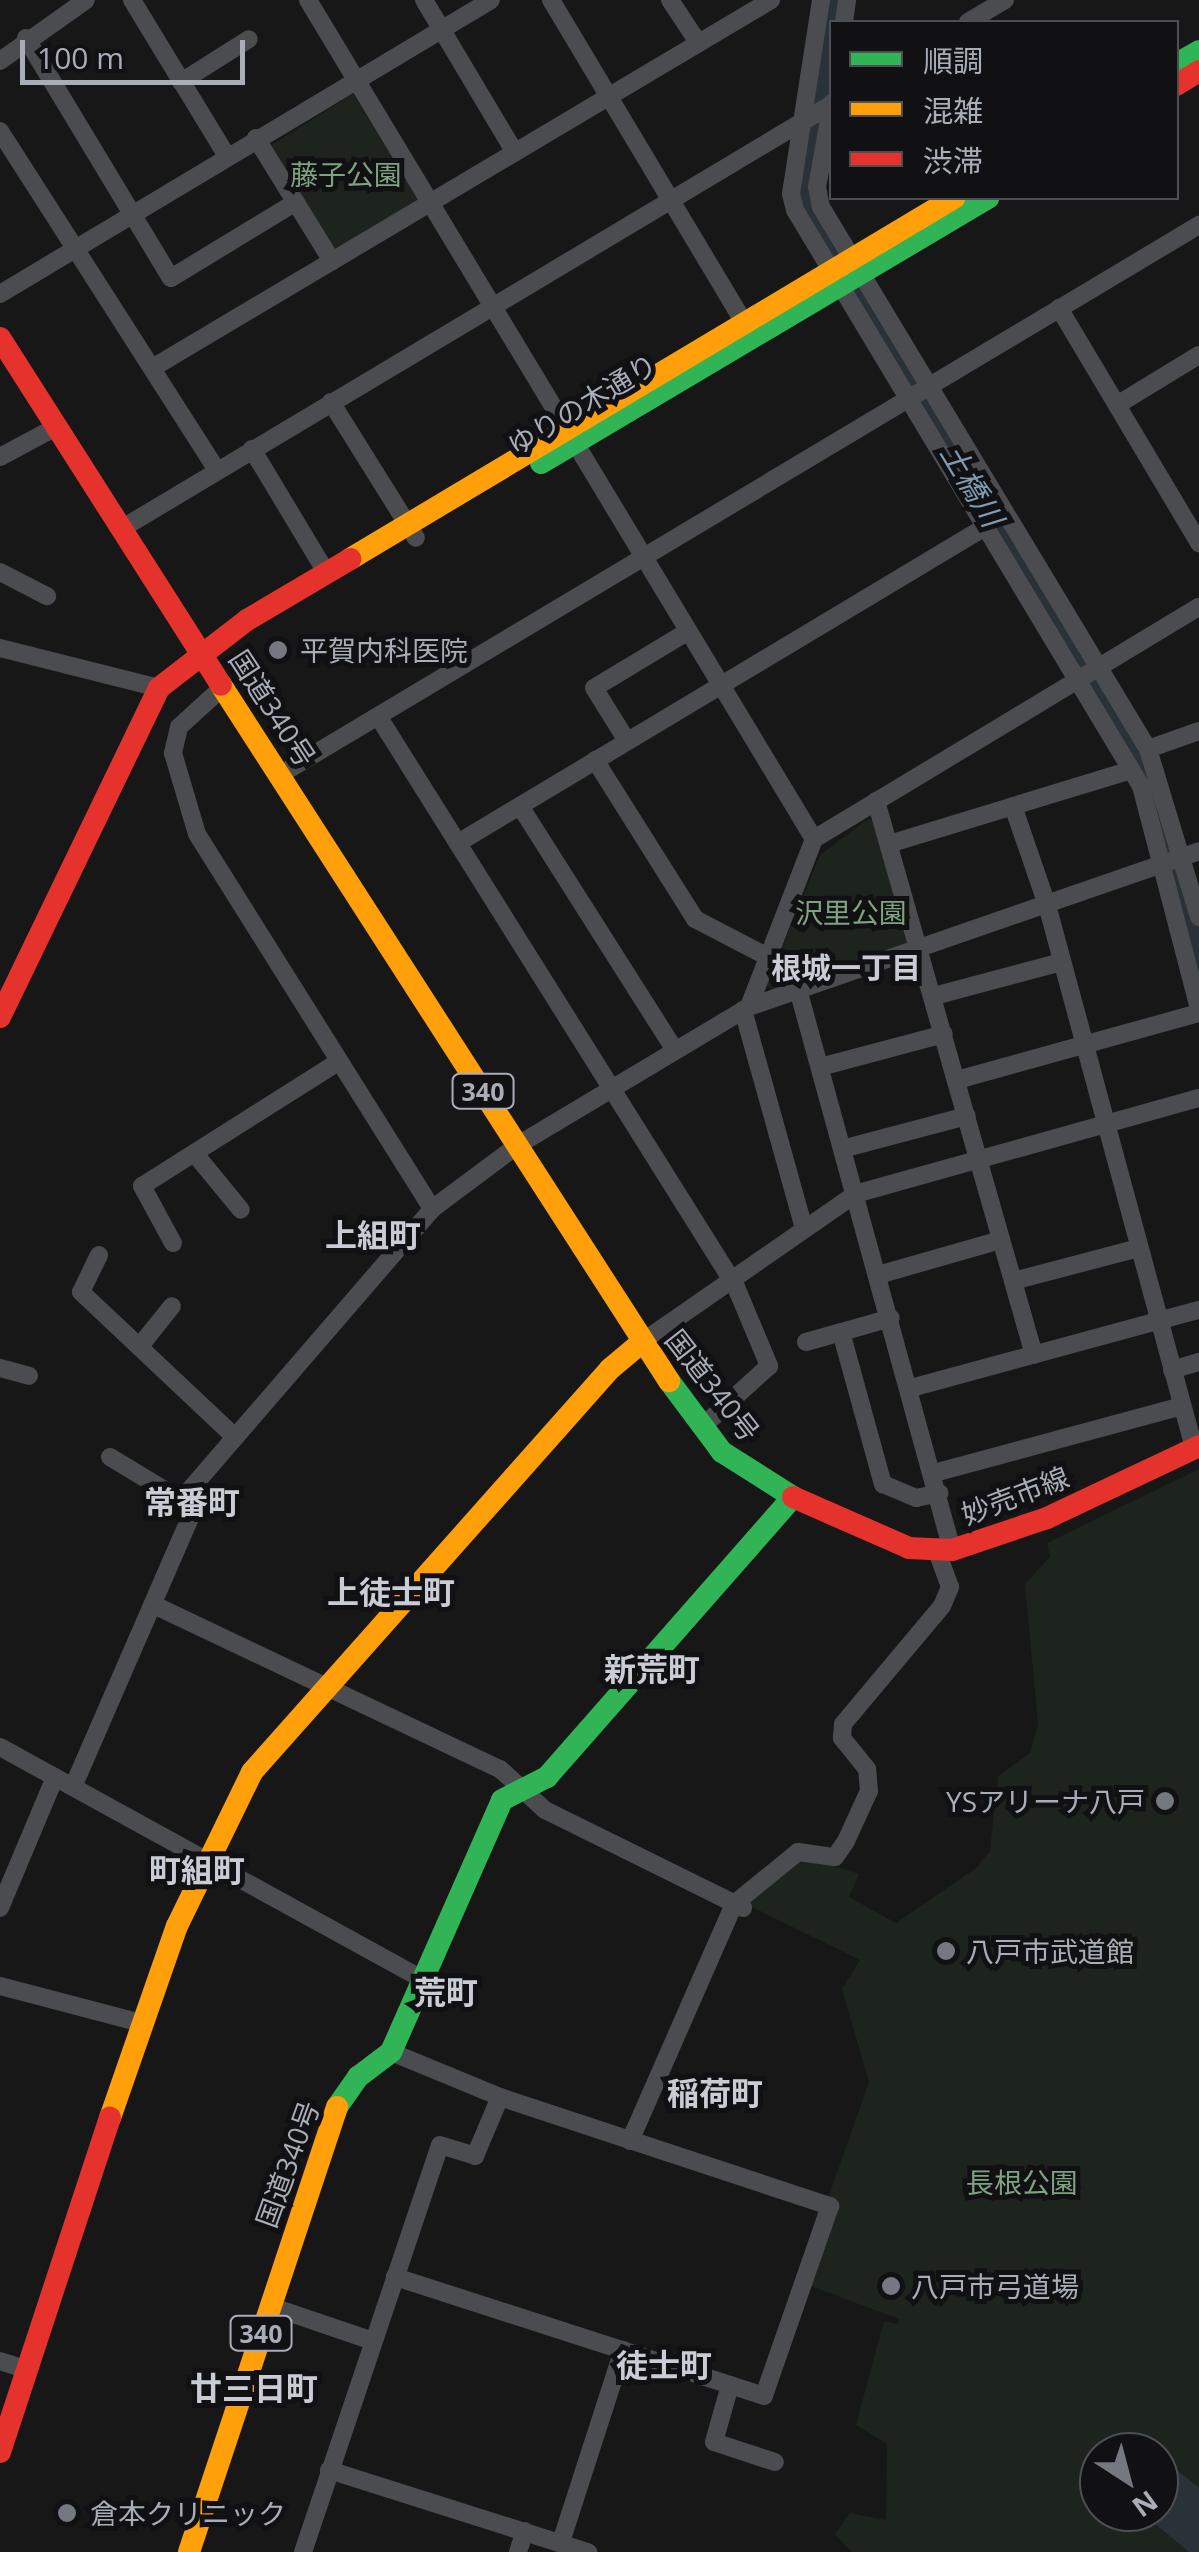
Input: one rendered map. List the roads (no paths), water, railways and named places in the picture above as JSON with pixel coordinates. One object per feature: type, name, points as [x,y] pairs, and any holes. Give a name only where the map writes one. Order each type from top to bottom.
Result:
[{"type":"main road","name":"ゆりの木通り","points":[[202,656],[256,633],[411,531],[846,270],[951,200]]},
{"type":"main road","name":"ゆりの木通り","points":[[570,436],[744,322],[984,200]]},
{"type":"main road","name":"国道340号","points":[[0,338],[642,1343],[702,1427],[739,1466],[793,1496],[547,1777],[502,1800],[426,1981],[391,2052],[358,2077],[332,2114],[189,2552]]},
{"type":"main road","name":"ゆりの木通り","points":[[0,1016],[159,688],[247,620],[326,572],[411,531]]},
{"type":"main road","points":[[0,2452],[140,2023],[205,1863],[252,1772],[331,1688],[610,1369],[642,1343]]},
{"type":"main road","name":"妙売市線","points":[[793,1496],[909,1548],[944,1551],[1047,1518],[1197,1447]]},
{"type":"street","points":[[0,60],[59,8],[86,0]]},
{"type":"street","points":[[132,0],[227,156]]},
{"type":"street","points":[[308,0],[814,839]]},
{"type":"street","points":[[424,0],[514,151]]},
{"type":"street","points":[[0,294],[491,0]]},
{"type":"street","points":[[551,0],[744,322]]},
{"type":"street","points":[[670,0],[697,41]]},
{"type":"street","points":[[154,367],[771,0]]},
{"type":"street","points":[[821,0],[791,194],[929,387],[1148,750],[1191,854],[1199,918]]},
{"type":"street","points":[[971,20],[1006,0]]},
{"type":"street","points":[[26,38],[171,278],[296,202]]},
{"type":"street","points":[[182,82],[249,39]]},
{"type":"street","points":[[121,529],[829,105]]},
{"type":"street","points":[[829,116],[817,187],[846,270],[909,399],[1131,770],[1162,864],[1199,1011],[957,1080]]},
{"type":"street","points":[[0,131],[217,470]]},
{"type":"street","points":[[256,138],[332,261]]},
{"type":"street","points":[[281,774],[1059,308],[1197,230]]},
{"type":"street","points":[[1059,308],[1199,543]]},
{"type":"street","points":[[1117,405],[1199,355]]},
{"type":"street","points":[[331,402],[411,531]]},
{"type":"street","points":[[0,458],[56,426]]},
{"type":"street","points":[[252,450],[326,572]]},
{"type":"street","points":[[458,844],[985,527]]},
{"type":"street","points":[[0,572],[47,596]]},
{"type":"street","points":[[804,1229],[746,1008],[814,839],[1199,608]]},
{"type":"street","points":[[627,741],[594,688],[687,632]]},
{"type":"street","points":[[0,648],[159,688]]},
{"type":"street","points":[[223,687],[179,727],[173,753],[196,834],[335,1064],[432,1209]]},
{"type":"street","points":[[378,716],[731,1278],[769,1366],[702,1427]]},
{"type":"street","points":[[1148,750],[1199,731]]},
{"type":"street","points":[[595,760],[695,918],[768,957]]},
{"type":"street","points":[[889,844],[1131,770]]},
{"type":"street","points":[[876,801],[1034,1355]]},
{"type":"street","points":[[520,806],[674,1050]]},
{"type":"street","points":[[1014,806],[1047,905],[1158,1321],[1197,1447]]},
{"type":"street","points":[[181,1500],[233,1434],[432,1209],[518,1145],[746,1008],[800,993],[1191,854]]},
{"type":"street","points":[[934,996],[1062,962]]},
{"type":"street","points":[[630,2141],[738,1906],[798,1852],[835,1857],[846,1840],[869,1791],[868,1770],[842,1738],[843,1724],[919,1640],[950,1587],[934,1473],[800,993]]},
{"type":"street","points":[[820,1067],[944,1034]]},
{"type":"street","points":[[172,1243],[142,1186],[335,1064]]},
{"type":"street","points":[[642,1343],[855,1194],[1199,1098]]},
{"type":"street","points":[[842,1150],[967,1116]]},
{"type":"street","points":[[194,1154],[241,1210]]},
{"type":"street","points":[[878,1275],[1001,1240]]},
{"type":"street","points":[[1013,1281],[1138,1248]]},
{"type":"street","points":[[99,1256],[82,1292],[233,1434]]},
{"type":"street","points":[[140,1346],[172,1306]]},
{"type":"street","points":[[911,1388],[1199,1310]]},
{"type":"street","points":[[806,1342],[890,1318]]},
{"type":"street","points":[[841,1332],[883,1484],[916,1498],[938,1493]]},
{"type":"street","points":[[1172,1370],[1199,1362]]},
{"type":"street","points":[[0,1368],[30,1376]]},
{"type":"street","points":[[934,1473],[1182,1406]]},
{"type":"street","points":[[74,1787],[192,1516],[181,1500],[110,1457]]},
{"type":"street","points":[[156,1606],[500,1769],[545,1810],[738,1906]]},
{"type":"street","points":[[0,1747],[426,1981]]},
{"type":"street","points":[[0,1908],[55,1778]]},
{"type":"street","points":[[0,1986],[140,2023]]},
{"type":"street","points":[[391,2052],[500,2097],[830,2206],[764,2396],[395,2277]]},
{"type":"street","points":[[303,2552],[440,2145],[474,2156],[500,2097]]},
{"type":"street","points":[[270,2306],[373,2340]]},
{"type":"street","points":[[561,2542],[623,2350]]},
{"type":"street","points":[[0,2361],[27,2370]]},
{"type":"street","points":[[730,2385],[714,2442],[776,2462]]},
{"type":"street","points":[[328,2470],[588,2552]]},
{"type":"street","points":[[518,2552],[525,2531]]},
{"type":"waterway","name":"土橋川","points":[[831,0],[800,201],[1147,776],[1199,965]]},
{"type":"place","name":"平賀内科医院","points":[[278,650]]},
{"type":"place","name":"YSアリーナ八戸","points":[[1165,1801]]},
{"type":"place","name":"八戸市武道館","points":[[946,1951]]},
{"type":"place","name":"八戸市弓道場","points":[[891,2286]]},
{"type":"place","name":"倉本クリニック","points":[[67,2513]]},
{"type":"district","name":"根城一丁目","points":[[846,968]]},
{"type":"district","name":"上組町","points":[[373,1235]]},
{"type":"district","name":"常番町","points":[[192,1502]]},
{"type":"district","name":"上徒士町","points":[[391,1592]]},
{"type":"district","name":"新荒町","points":[[652,1669]]},
{"type":"district","name":"町組町","points":[[197,1870]]},
{"type":"district","name":"荒町","points":[[446,1992]]},
{"type":"district","name":"稲荷町","points":[[715,2093]]},
{"type":"district","name":"徒士町","points":[[664,2365]]},
{"type":"district","name":"廿三日町","points":[[254,2388]]},
{"type":"park label","name":"藤子公園","points":[[346,174]]},
{"type":"park label","name":"沢里公園","points":[[851,912]]},
{"type":"park label","name":"長根公園","points":[[1022,2182]]}]
